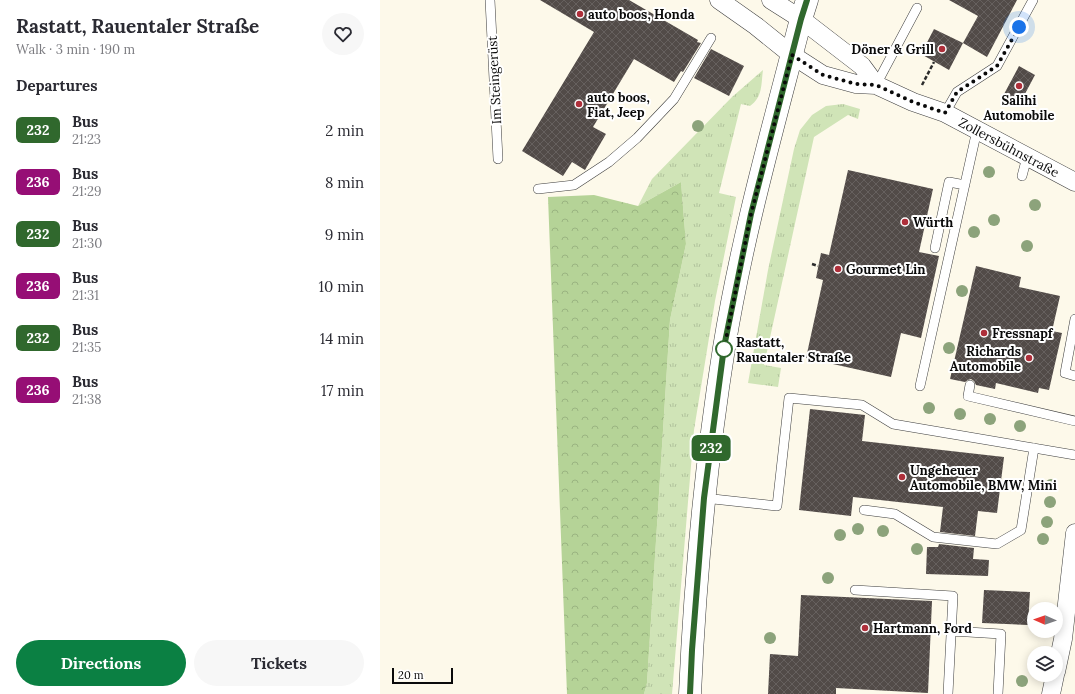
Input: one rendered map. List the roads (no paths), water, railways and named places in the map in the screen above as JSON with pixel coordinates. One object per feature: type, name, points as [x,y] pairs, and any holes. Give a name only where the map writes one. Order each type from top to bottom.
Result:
[{"type":"street","points":[[719,0],[756,26],[792,55]]},
{"type":"street","points":[[690,694],[704,498],[724,347],[751,214],[804,9],[771,0]]},
{"type":"street","name":"Zollersbühnstraße","points":[[804,9],[862,66],[876,85]]},
{"type":"street","name":"Zollersbühnstraße","points":[[792,55],[823,75],[856,84],[876,85],[913,102],[945,113],[1075,182]]},
{"type":"street","points":[[1062,646],[1071,610],[1075,540]]},
{"type":"street","points":[[1052,694],[1054,682]]},
{"type":"lane","name":"Im Steingerüst","points":[[490,0],[498,159]]},
{"type":"lane","points":[[945,113],[957,92],[997,66],[1033,0]]},
{"type":"lane","points":[[876,85],[918,8]]},
{"type":"lane","points":[[538,189],[574,185],[615,157],[637,138],[674,99],[711,38]]},
{"type":"lane","points":[[920,386],[977,130]]},
{"type":"lane","points":[[1022,176],[1027,156]]},
{"type":"lane","points":[[935,248],[950,182],[965,185]]},
{"type":"lane","points":[[1075,319],[1065,373],[1075,376]]},
{"type":"lane","points":[[970,385],[968,396],[1075,421]]},
{"type":"lane","points":[[704,498],[777,506],[789,398],[862,405],[893,424],[1075,455]]},
{"type":"lane","points":[[864,510],[895,514],[933,537],[997,544],[1020,530],[1034,448]]},
{"type":"lane","points":[[855,590],[953,596],[948,694]]},
{"type":"lane","points":[[951,631],[1001,634],[998,694]]},
{"type":"place","name":"auto boos, Honda","points":[[580,14]]},
{"type":"place","name":"Döner & Grill","points":[[942,49]]},
{"type":"place","name":"Salihi Automobile","points":[[1019,86]]},
{"type":"place","name":"auto boos, Fiat, Jeep","points":[[579,104]]},
{"type":"place","name":"Würth","points":[[905,222]]},
{"type":"place","name":"Gourmet Lin","points":[[838,269]]},
{"type":"place","name":"Fressnapf","points":[[984,333]]},
{"type":"place","name":"Rastatt, Rauentaler Straße","points":[[724,349]]},
{"type":"place","name":"Richards Automobile","points":[[1029,358]]},
{"type":"place","name":"Ungeheuer Automobile, BMW, Mini","points":[[902,477]]},
{"type":"place","name":"Hartmann, Ford","points":[[865,628]]}]
